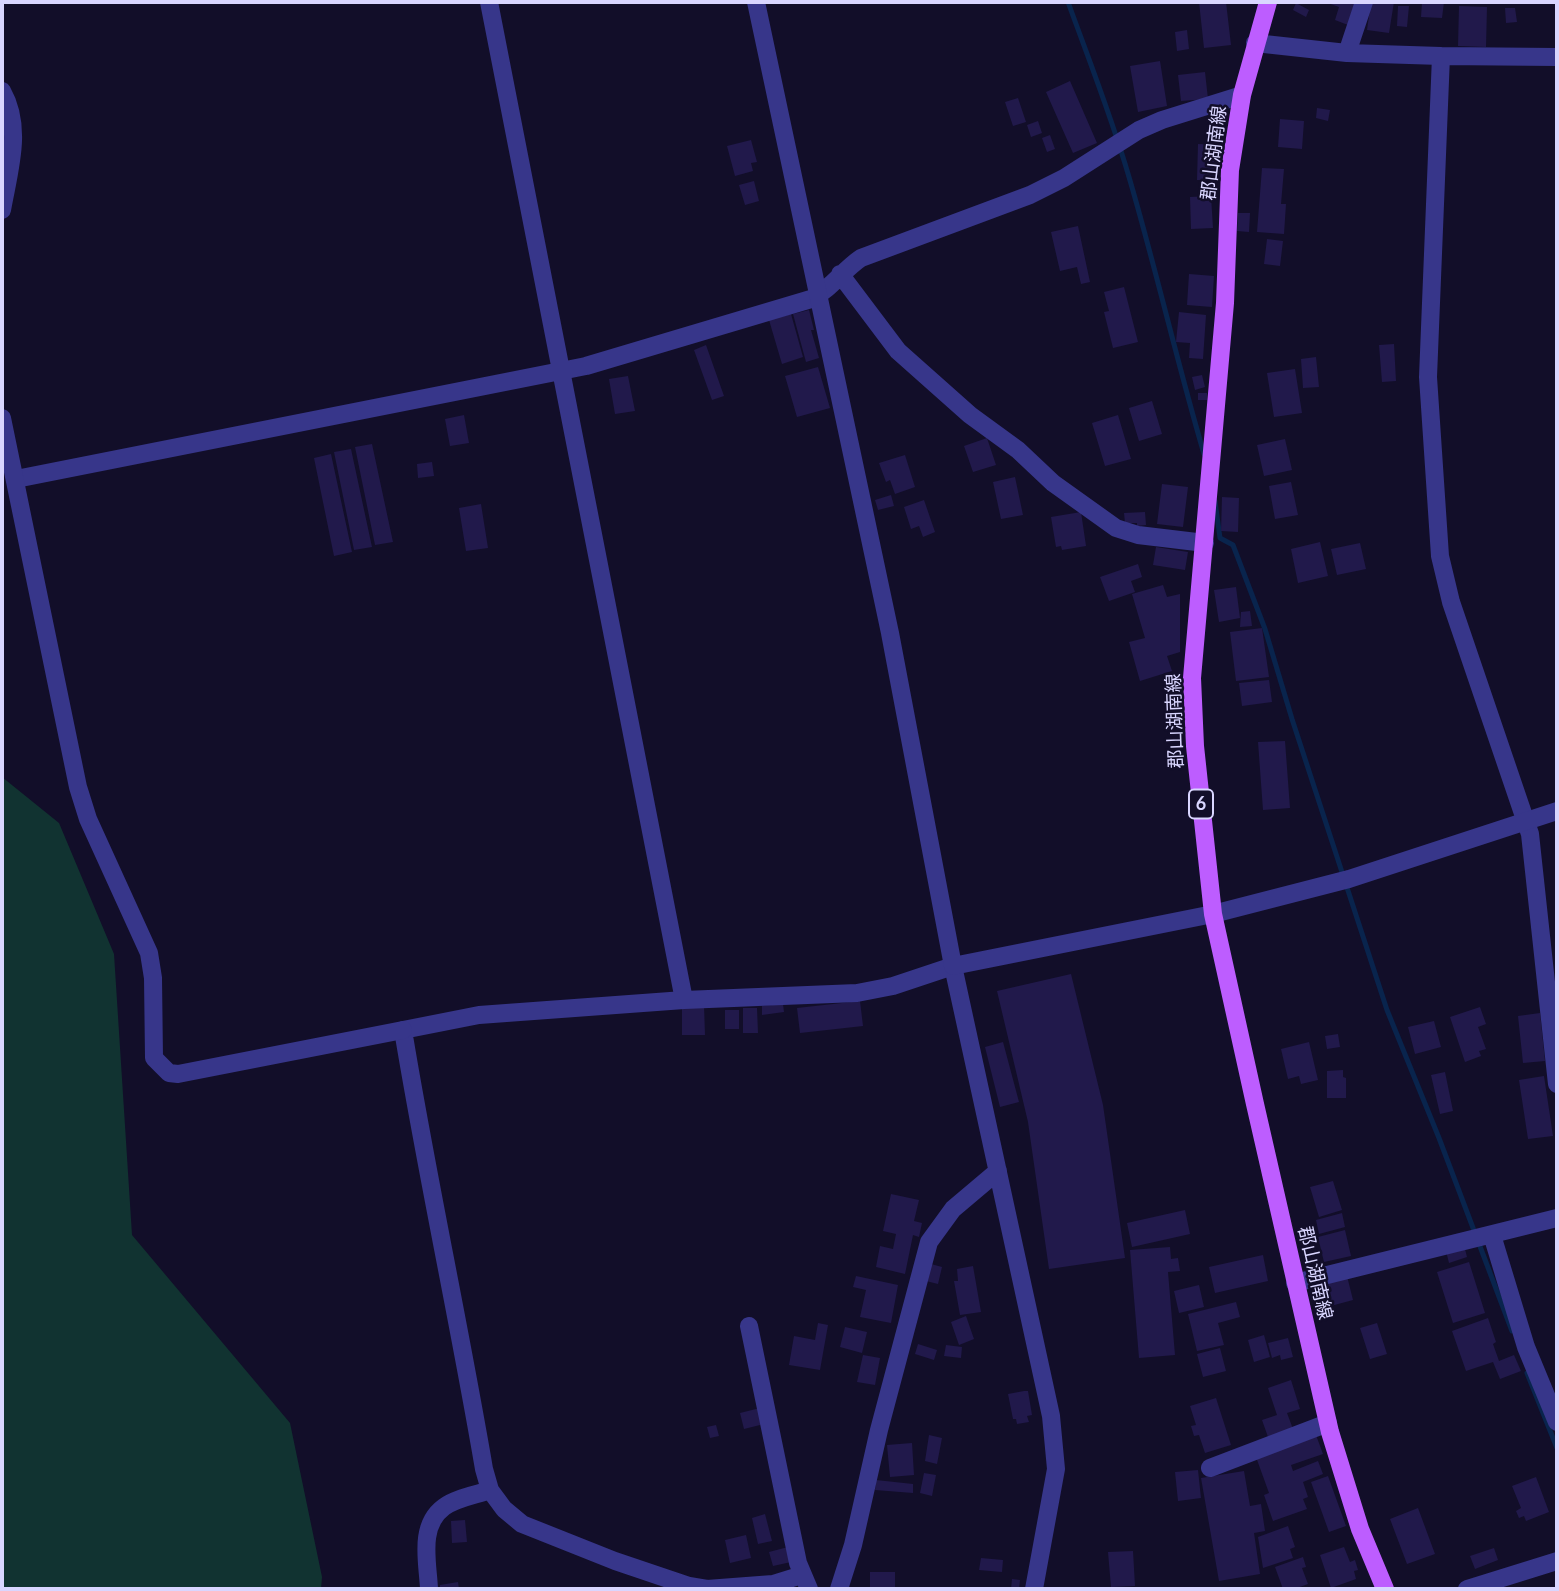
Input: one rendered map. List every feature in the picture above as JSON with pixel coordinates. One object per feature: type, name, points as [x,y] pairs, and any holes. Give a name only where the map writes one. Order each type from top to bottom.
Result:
[{"type":"main road","name":"郡山湖南線","points":[[1268,2],[1242,95],[1230,170],[1225,303],[1192,678],[1195,746],[1213,914],[1295,1283],[1328,1423],[1360,1529],[1385,1589]]},
{"type":"street","points":[[489,2],[684,1000]]},
{"type":"street","points":[[756,2],[890,634],[953,966],[1051,1416],[1056,1469],[1034,1589]]},
{"type":"street","points":[[1347,53],[1364,2]]},
{"type":"street","points":[[1255,43],[1347,53],[1557,57]]},
{"type":"street","points":[[1441,56],[1428,377],[1440,556],[1451,602],[1530,834],[1557,1084]]},
{"type":"street","points":[[2,90],[12,115],[14,141],[2,210]]},
{"type":"street","points":[[16,480],[586,366],[811,299],[852,264],[873,253],[1030,195],[1064,178],[1139,130],[1162,120],[1242,95]]},
{"type":"street","points":[[840,274],[898,351],[970,415],[1018,450],[1053,484],[1116,528],[1138,535],[1205,543]]},
{"type":"street","points":[[2,418],[78,787],[88,819],[149,953],[153,978],[154,1058],[169,1073],[178,1074],[479,1015],[684,1000],[857,993],[893,986],[953,966],[1213,914],[1349,879],[1557,811]]},
{"type":"street","points":[[403,1030],[424,1157],[484,1469],[491,1490],[504,1508],[522,1524],[615,1561],[689,1586],[707,1589],[805,1582],[749,1325]]},
{"type":"street","points":[[839,1589],[853,1545],[879,1430],[929,1241],[953,1209],[998,1171]]},
{"type":"street","points":[[1295,1283],[1557,1218]]},
{"type":"street","points":[[1492,1235],[1526,1347],[1557,1422]]},
{"type":"street","points":[[1210,1468],[1328,1423]]},
{"type":"street","points":[[429,1589],[426,1535],[436,1516],[444,1507],[491,1490]]},
{"type":"street","points":[[1467,1589],[1557,1561]]},
{"type":"green space","points":[[2,777],[59,823],[114,954],[132,1235],[290,1423],[322,1577],[321,1589],[2,1589]]},
{"type":"building","points":[[1199,2],[1226,2],[1231,45],[1204,48]]},
{"type":"building","points":[[1325,2],[1355,2],[1348,25],[1335,20],[1339,7]]},
{"type":"building","points":[[1371,2],[1394,2],[1389,33],[1367,30]]},
{"type":"building","points":[[1422,2],[1444,2],[1442,18],[1421,17]]},
{"type":"building","points":[[1296,3],[1309,10],[1306,17],[1293,10]]},
{"type":"building","points":[[1398,6],[1409,6],[1407,27],[1397,26]]},
{"type":"building","points":[[1459,6],[1487,7],[1486,47],[1458,46]]},
{"type":"building","points":[[1505,8],[1515,8],[1517,22],[1506,23]]},
{"type":"building","points":[[1187,30],[1189,49],[1177,51],[1175,32]]},
{"type":"building","points":[[1160,61],[1167,106],[1138,112],[1130,66]]},
{"type":"building","points":[[1205,72],[1208,99],[1181,101],[1178,75]]},
{"type":"building","points":[[1070,81],[1097,143],[1073,153],[1046,92]]},
{"type":"building","points":[[1018,98],[1026,122],[1013,126],[1005,102]]},
{"type":"building","points":[[1317,108],[1330,110],[1328,121],[1316,118]]},
{"type":"building","points":[[1280,119],[1304,121],[1302,149],[1278,147]]},
{"type":"building","points":[[1038,121],[1042,133],[1031,137],[1027,125]]},
{"type":"building","points":[[1050,135],[1055,149],[1047,152],[1042,138]]},
{"type":"building","points":[[751,140],[757,162],[751,163],[753,171],[735,176],[727,146]]},
{"type":"building","points":[[1198,144],[1220,145],[1219,180],[1197,180]]},
{"type":"building","points":[[1262,168],[1284,169],[1281,204],[1286,204],[1284,234],[1257,232]]},
{"type":"building","points":[[754,181],[759,201],[745,205],[739,185]]},
{"type":"building","points":[[1211,196],[1213,228],[1191,229],[1190,197]]},
{"type":"building","points":[[1238,213],[1250,213],[1249,232],[1237,231]]},
{"type":"building","points":[[1078,226],[1090,282],[1081,284],[1077,267],[1060,271],[1051,232]]},
{"type":"building","points":[[1267,239],[1283,241],[1280,266],[1264,264]]},
{"type":"building","points":[[1189,274],[1214,276],[1212,307],[1187,305]]},
{"type":"building","points":[[1124,287],[1138,342],[1113,348],[1104,312],[1109,311],[1104,292]]},
{"type":"building","points":[[809,310],[814,330],[811,330],[819,358],[806,362],[793,314]]},
{"type":"building","points":[[1179,312],[1206,315],[1203,359],[1189,358],[1190,343],[1176,342]]},
{"type":"building","points":[[791,314],[803,357],[782,364],[769,320]]},
{"type":"building","points":[[1394,344],[1396,381],[1382,382],[1379,345]]},
{"type":"building","points":[[706,345],[724,396],[712,400],[694,350]]},
{"type":"building","points":[[1316,357],[1319,387],[1303,388],[1301,359]]},
{"type":"building","points":[[818,367],[830,408],[797,417],[785,376]]},
{"type":"building","points":[[1295,369],[1302,413],[1274,417],[1267,373]]},
{"type":"building","points":[[1202,375],[1205,387],[1195,390],[1192,377]]},
{"type":"building","points":[[628,376],[635,411],[615,414],[609,379]]},
{"type":"building","points":[[1198,393],[1207,393],[1207,400],[1198,400]]},
{"type":"building","points":[[1152,401],[1162,434],[1139,441],[1129,408]]},
{"type":"building","points":[[464,415],[469,443],[450,446],[445,419]]},
{"type":"building","points":[[1118,415],[1131,459],[1105,466],[1092,423]]},
{"type":"building","points":[[987,438],[996,465],[973,472],[964,446]]},
{"type":"building","points":[[1285,439],[1292,470],[1264,476],[1257,445]]},
{"type":"building","points":[[372,444],[393,542],[375,545],[355,447]]},
{"type":"building","points":[[351,449],[372,547],[354,550],[334,452]]},
{"type":"building","points":[[331,454],[352,552],[334,556],[314,458]]},
{"type":"building","points":[[905,455],[915,487],[895,494],[890,480],[886,482],[879,463]]},
{"type":"building","points":[[432,462],[434,476],[418,478],[417,464]]},
{"type":"building","points":[[1015,477],[1023,515],[1001,519],[993,482]]},
{"type":"building","points":[[1291,482],[1298,515],[1275,519],[1269,486]]},
{"type":"building","points":[[1162,484],[1188,487],[1183,527],[1157,524]]},
{"type":"building","points":[[891,495],[894,506],[878,510],[875,500]]},
{"type":"building","points":[[1222,497],[1239,498],[1238,532],[1221,531]]},
{"type":"building","points":[[924,500],[935,532],[923,537],[919,526],[911,529],[904,507]]},
{"type":"building","points":[[481,504],[488,548],[466,551],[459,508]]},
{"type":"building","points":[[1081,512],[1086,546],[1062,550],[1061,546],[1056,547],[1051,517]]},
{"type":"building","points":[[1145,512],[1146,525],[1125,523],[1124,513]]},
{"type":"building","points":[[1320,542],[1328,576],[1298,583],[1291,549]]},
{"type":"building","points":[[1360,543],[1366,569],[1337,575],[1331,549]]},
{"type":"building","points":[[1156,547],[1188,552],[1185,570],[1153,565]]},
{"type":"building","points":[[1138,564],[1142,577],[1131,581],[1135,592],[1109,601],[1100,577]]},
{"type":"building","points":[[1163,585],[1167,597],[1180,594],[1180,652],[1167,656],[1172,671],[1140,681],[1129,642],[1145,638],[1132,594]]},
{"type":"building","points":[[1236,587],[1240,618],[1219,622],[1214,590]]},
{"type":"building","points":[[1250,611],[1252,626],[1240,627],[1241,612]]},
{"type":"building","points":[[1262,628],[1269,677],[1236,681],[1230,632]]},
{"type":"building","points":[[1269,680],[1272,702],[1242,706],[1239,683]]},
{"type":"building","points":[[1285,741],[1290,808],[1263,810],[1258,742]]},
{"type":"building","points":[[1071,974],[1103,1105],[1125,1258],[1049,1269],[1028,1122],[997,991]]},
{"type":"building","points":[[860,1001],[863,1026],[800,1033],[797,1008]]},
{"type":"building","points":[[783,1004],[784,1012],[762,1015],[762,1006]]},
{"type":"building","points":[[682,1005],[704,1005],[705,1035],[682,1035]]},
{"type":"building","points":[[1480,1007],[1486,1024],[1478,1027],[1486,1049],[1479,1051],[1481,1056],[1465,1062],[1450,1017]]},
{"type":"building","points":[[743,1008],[757,1008],[758,1033],[743,1033]]},
{"type":"building","points":[[725,1010],[739,1010],[739,1029],[725,1029]]},
{"type":"building","points":[[1540,1013],[1545,1061],[1523,1063],[1518,1016]]},
{"type":"building","points":[[1434,1021],[1441,1047],[1415,1054],[1408,1027]]},
{"type":"building","points":[[1338,1034],[1340,1047],[1327,1049],[1325,1036]]},
{"type":"building","points":[[1003,1042],[1019,1102],[1000,1107],[985,1047]]},
{"type":"building","points":[[1309,1042],[1318,1080],[1301,1084],[1299,1076],[1288,1079],[1281,1049]]},
{"type":"building","points":[[1343,1070],[1343,1077],[1346,1078],[1346,1098],[1327,1098],[1327,1071]]},
{"type":"building","points":[[1445,1072],[1453,1111],[1440,1114],[1431,1075]]},
{"type":"building","points":[[1544,1076],[1553,1136],[1528,1139],[1519,1080]]},
{"type":"building","points":[[1333,1181],[1342,1210],[1319,1217],[1310,1187]]},
{"type":"building","points":[[891,1194],[919,1200],[914,1221],[922,1223],[919,1237],[913,1235],[905,1274],[876,1267],[880,1246],[893,1249],[896,1234],[883,1231]]},
{"type":"building","points":[[1185,1210],[1190,1234],[1132,1247],[1127,1223]]},
{"type":"building","points":[[1342,1213],[1345,1227],[1319,1234],[1316,1220]]},
{"type":"building","points":[[1345,1230],[1351,1256],[1324,1262],[1318,1237]]},
{"type":"building","points":[[1464,1245],[1467,1257],[1449,1263],[1446,1251]]},
{"type":"building","points":[[1170,1247],[1171,1259],[1178,1258],[1180,1271],[1168,1272],[1175,1355],[1139,1358],[1130,1250]]},
{"type":"building","points":[[1263,1255],[1268,1281],[1215,1293],[1209,1267]]},
{"type":"building","points":[[1469,1262],[1485,1313],[1453,1323],[1437,1272]]},
{"type":"building","points":[[931,1264],[942,1267],[938,1284],[926,1281]]},
{"type":"building","points":[[973,1266],[981,1312],[960,1315],[954,1281],[958,1281],[957,1269]]},
{"type":"building","points":[[856,1276],[898,1285],[891,1323],[860,1317],[866,1290],[853,1287]]},
{"type":"building","points":[[1347,1276],[1353,1300],[1327,1307],[1321,1283]]},
{"type":"building","points":[[1199,1285],[1204,1307],[1179,1313],[1174,1291]]},
{"type":"building","points":[[1236,1302],[1240,1317],[1218,1323],[1224,1345],[1197,1351],[1188,1314]]},
{"type":"building","points":[[966,1316],[974,1339],[959,1345],[951,1322]]},
{"type":"building","points":[[1488,1318],[1499,1361],[1514,1355],[1521,1371],[1500,1379],[1493,1362],[1466,1371],[1452,1331]]},
{"type":"building","points":[[818,1323],[828,1325],[820,1370],[789,1365],[794,1336],[815,1340]]},
{"type":"building","points":[[1377,1323],[1387,1354],[1370,1359],[1360,1328]]},
{"type":"building","points":[[845,1327],[867,1332],[862,1353],[840,1347]]},
{"type":"building","points":[[1264,1335],[1270,1357],[1254,1362],[1248,1340]]},
{"type":"building","points":[[1288,1338],[1293,1357],[1281,1360],[1280,1355],[1272,1358],[1268,1343]]},
{"type":"building","points":[[918,1344],[937,1350],[934,1360],[915,1354]]},
{"type":"building","points":[[946,1345],[962,1347],[961,1358],[944,1356]]},
{"type":"building","points":[[1220,1348],[1226,1371],[1203,1377],[1197,1354]]},
{"type":"building","points":[[863,1355],[880,1358],[875,1385],[857,1382]]},
{"type":"building","points":[[1291,1380],[1300,1409],[1287,1413],[1293,1429],[1268,1437],[1262,1420],[1277,1415],[1268,1388]]},
{"type":"building","points":[[1028,1391],[1032,1415],[1027,1416],[1029,1422],[1017,1424],[1016,1419],[1013,1419],[1008,1394]]},
{"type":"building","points":[[1216,1398],[1231,1445],[1205,1453],[1199,1435],[1194,1436],[1191,1426],[1196,1425],[1190,1406]]},
{"type":"building","points":[[760,1408],[764,1424],[744,1429],[740,1413]]},
{"type":"building","points":[[716,1425],[719,1436],[710,1438],[707,1427]]},
{"type":"building","points":[[929,1435],[942,1438],[937,1464],[925,1461]]},
{"type":"building","points":[[1316,1435],[1323,1454],[1291,1465],[1293,1471],[1318,1461],[1323,1474],[1303,1482],[1308,1497],[1303,1499],[1307,1509],[1273,1521],[1264,1495],[1269,1493],[1256,1457]]},
{"type":"building","points":[[912,1443],[914,1475],[890,1477],[887,1445]]},
{"type":"building","points":[[1198,1470],[1201,1498],[1178,1501],[1175,1472]]},
{"type":"building","points":[[1244,1471],[1250,1506],[1261,1504],[1265,1531],[1254,1533],[1260,1574],[1219,1581],[1201,1478]]},
{"type":"building","points":[[924,1473],[936,1475],[932,1496],[920,1493]]},
{"type":"building","points":[[1328,1476],[1346,1526],[1329,1532],[1311,1482]]},
{"type":"building","points":[[1536,1477],[1549,1512],[1526,1521],[1524,1516],[1519,1518],[1516,1511],[1521,1508],[1512,1486]]},
{"type":"building","points":[[876,1480],[913,1484],[913,1493],[875,1490]]},
{"type":"building","points":[[1418,1508],[1435,1554],[1407,1564],[1390,1519]]},
{"type":"building","points":[[765,1514],[772,1541],[758,1544],[752,1518]]},
{"type":"building","points":[[465,1520],[467,1542],[452,1543],[451,1521]]},
{"type":"building","points":[[1288,1526],[1295,1547],[1290,1549],[1293,1558],[1263,1568],[1258,1537]]},
{"type":"building","points":[[746,1535],[751,1558],[730,1563],[725,1540]]},
{"type":"building","points":[[788,1547],[791,1562],[773,1566],[769,1552]]},
{"type":"building","points":[[1344,1547],[1350,1562],[1355,1560],[1358,1570],[1354,1571],[1356,1579],[1331,1588],[1320,1555]]},
{"type":"building","points":[[1494,1548],[1498,1560],[1475,1569],[1470,1556]]},
{"type":"building","points":[[1133,1551],[1135,1586],[1111,1587],[1108,1552]]},
{"type":"building","points":[[1303,1557],[1306,1567],[1302,1568],[1308,1584],[1294,1589],[1283,1589],[1275,1567]]},
{"type":"building","points":[[981,1558],[1003,1560],[1002,1572],[979,1570]]},
{"type":"building","points":[[870,1572],[895,1572],[895,1589],[870,1589]]},
{"type":"building","points":[[1012,1579],[1020,1580],[1019,1589],[1011,1589]]},
{"type":"building","points":[[458,1582],[459,1589],[440,1589],[440,1585]]},
{"type":"waterway","points":[[1068,2],[1122,155],[1204,454]]},
{"type":"waterway","points":[[1215,501],[1220,538],[1233,545],[1265,629],[1387,1010],[1512,1331]]},
{"type":"waterway","points":[[1527,1373],[1557,1448]]}]
